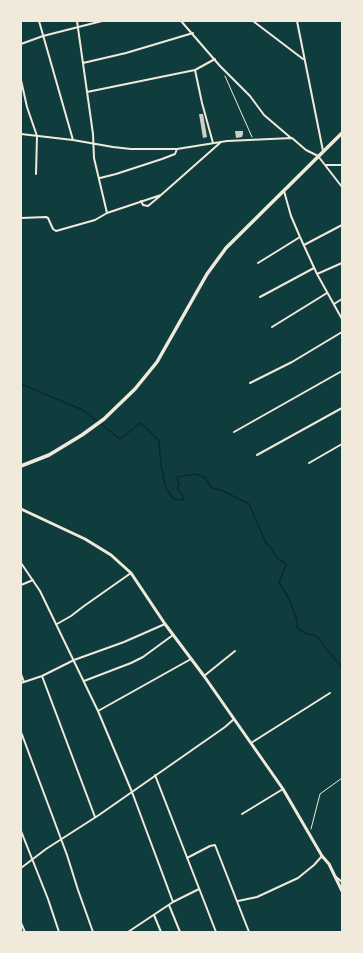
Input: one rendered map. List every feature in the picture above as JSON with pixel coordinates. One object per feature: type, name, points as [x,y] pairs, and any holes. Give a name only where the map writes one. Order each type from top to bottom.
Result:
[{"type":"highway","points":[[21,466],[58,450],[96,425],[135,389],[157,362],[208,274],[226,248],[342,133]]},
{"type":"street","points":[[39,21],[73,140]]},
{"type":"street","points":[[78,21],[94,143],[94,158],[100,178],[106,213]]},
{"type":"street","points":[[21,44],[43,36],[102,21]]},
{"type":"street","points":[[181,21],[193,33],[220,66],[250,96],[264,115],[306,150],[318,156],[342,187]]},
{"type":"street","points":[[253,21],[304,60]]},
{"type":"street","points":[[296,21],[323,151]]},
{"type":"street","points":[[83,63],[126,53],[193,33]]},
{"type":"street","points":[[87,92],[195,70],[215,59]]},
{"type":"street","points":[[195,70],[213,143]]},
{"type":"street","points":[[21,80],[27,107],[37,136],[36,174]]},
{"type":"street","points":[[21,134],[124,148],[178,149],[221,142],[292,138]]},
{"type":"street","points":[[141,201],[143,205],[148,206],[221,142]]},
{"type":"street","points":[[100,178],[162,159],[175,154],[178,149]]},
{"type":"street","points":[[326,165],[342,165]]},
{"type":"street","points":[[284,191],[291,216],[314,268],[342,319]]},
{"type":"street","points":[[21,218],[46,217],[48,218],[53,229],[56,231],[95,220],[106,213],[161,195]]},
{"type":"street","points":[[304,245],[342,225]]},
{"type":"street","points":[[258,263],[300,237]]},
{"type":"street","points":[[318,274],[342,263]]},
{"type":"street","points":[[260,297],[314,268]]},
{"type":"street","points":[[272,327],[327,293]]},
{"type":"street","points":[[334,304],[342,299]]},
{"type":"street","points":[[250,383],[292,362],[342,332]]},
{"type":"street","points":[[234,432],[342,371]]},
{"type":"street","points":[[257,455],[342,408]]},
{"type":"street","points":[[310,463],[342,444]]},
{"type":"street","points":[[21,509],[86,539],[111,555],[131,574],[283,789],[322,856],[329,864],[342,891]]},
{"type":"street","points":[[21,563],[33,580],[57,624],[98,711],[132,792],[173,902]]},
{"type":"street","points":[[57,624],[71,616],[131,574]]},
{"type":"street","points":[[21,585],[33,580]]},
{"type":"street","points":[[21,674],[22,682],[42,676],[74,660],[124,642],[165,624]]},
{"type":"street","points":[[84,681],[137,660],[154,650],[173,635]]},
{"type":"street","points":[[204,676],[235,651]]},
{"type":"street","points":[[98,711],[191,659]]},
{"type":"street","points":[[42,676],[95,817]]},
{"type":"street","points":[[250,743],[330,693]]},
{"type":"street","points":[[21,868],[225,727],[234,719]]},
{"type":"street","points":[[21,732],[61,839],[93,932]]},
{"type":"street","points":[[155,775],[216,932]]},
{"type":"street","points":[[242,814],[283,789]]},
{"type":"street","points":[[21,831],[48,899],[59,932]]},
{"type":"street","points":[[187,858],[215,845],[249,932]]},
{"type":"street","points":[[238,901],[257,897],[298,878],[314,865],[322,856]]},
{"type":"street","points":[[334,875],[342,882]]},
{"type":"street","points":[[128,932],[173,902],[199,889]]},
{"type":"street","points":[[169,905],[180,932]]},
{"type":"street","points":[[154,914],[161,932]]},
{"type":"street","points":[[21,923],[25,932]]},
{"type":"path","points":[[220,66],[253,140]]},
{"type":"path","points":[[310,834],[320,794],[342,778]]},
{"type":"building","points":[[199,114],[203,114],[207,137],[203,138]]},
{"type":"building","points":[[235,131],[243,131],[242,137],[236,138]]},
{"type":"waterway","points":[[21,384],[83,410],[120,439],[141,423],[159,441],[161,465],[166,489],[174,499],[184,500],[182,494],[177,489],[179,484],[177,477],[196,474],[205,478],[212,488],[223,491],[249,504],[266,543],[271,548],[277,559],[284,562],[286,565],[279,582],[289,599],[296,617],[298,629],[308,634],[317,636],[342,667]]}]
